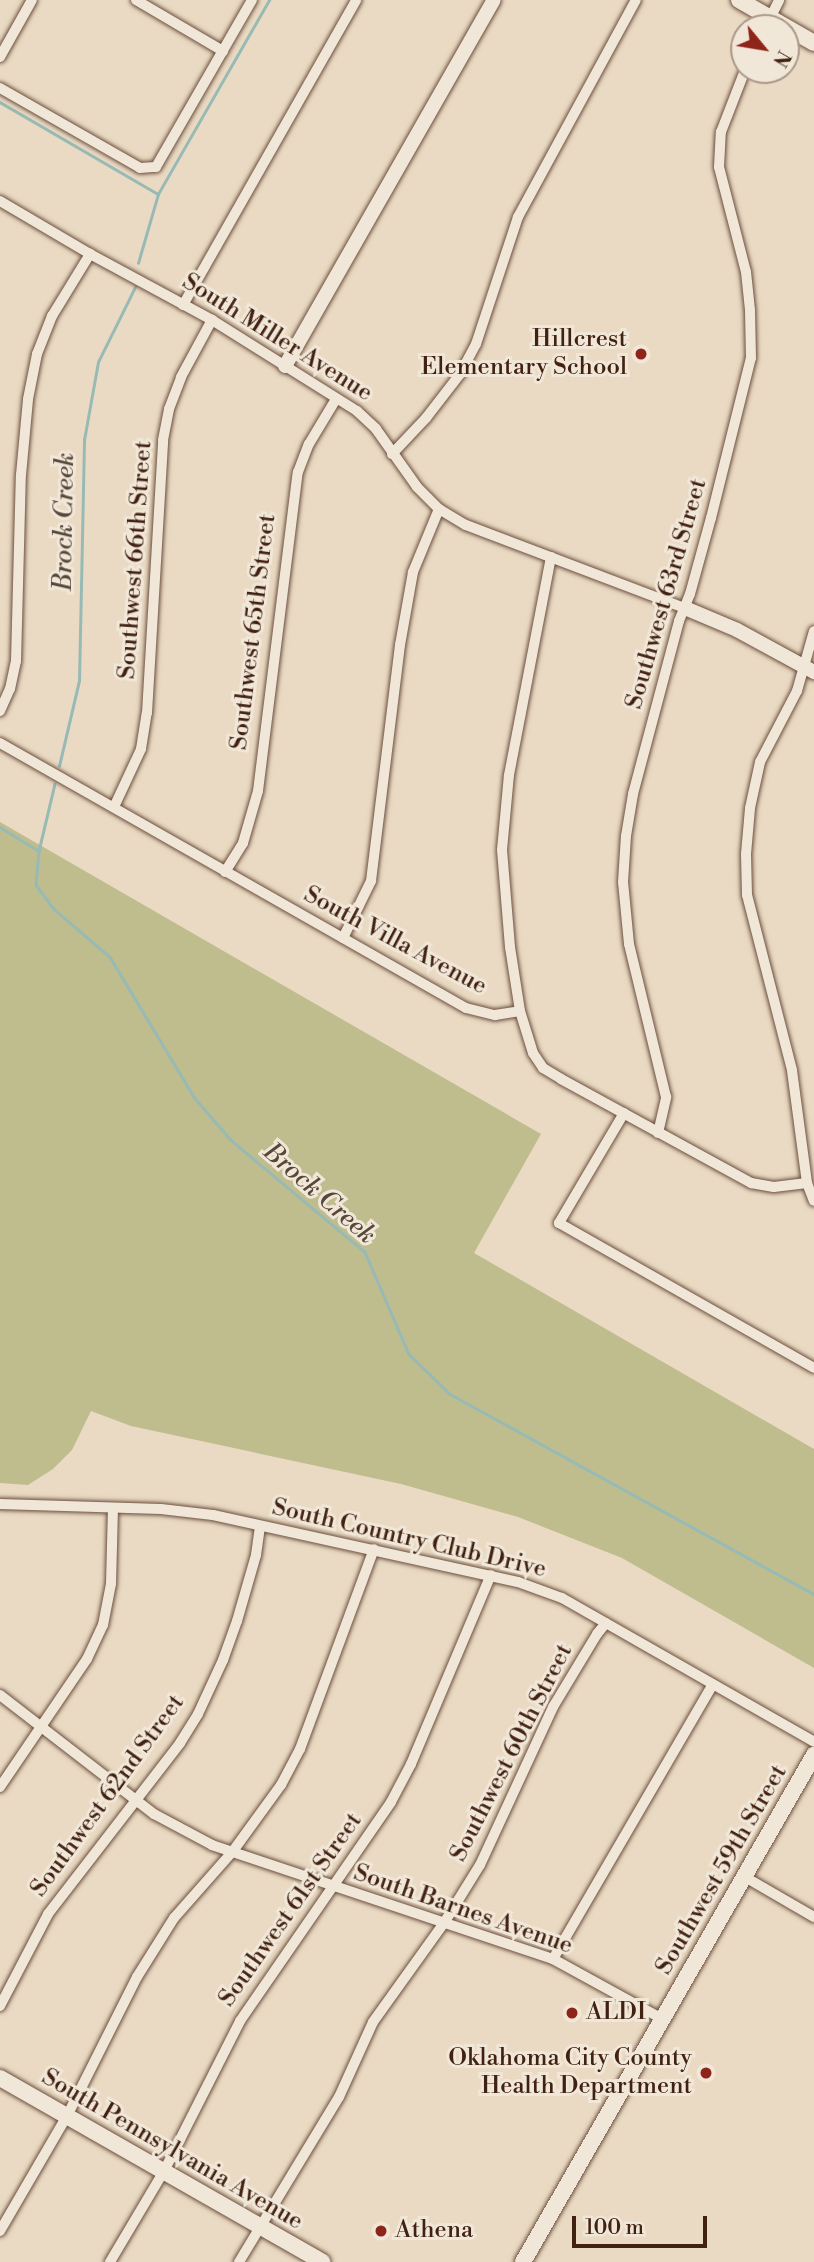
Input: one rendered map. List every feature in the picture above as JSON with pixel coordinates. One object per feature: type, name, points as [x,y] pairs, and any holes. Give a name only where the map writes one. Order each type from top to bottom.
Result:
[{"type":"main road","points":[[739,0],[757,14]]},
{"type":"main road","name":"Southwest 59th Street","points":[[523,2262],[814,1755]]},
{"type":"main road","name":"South Pennsylvania Avenue","points":[[0,2078],[322,2262]]},
{"type":"street","points":[[0,57],[32,0]]},
{"type":"street","points":[[136,0],[223,51]]},
{"type":"street","points":[[0,88],[140,168],[156,167],[252,0]]},
{"type":"street","points":[[183,305],[356,0]]},
{"type":"street","points":[[285,366],[494,0]]},
{"type":"street","points":[[392,454],[426,418],[460,374],[476,344],[518,217],[636,0]]},
{"type":"street","name":"Southwest 63rd Street","points":[[658,1133],[666,1097],[629,944],[623,882],[633,794],[744,394],[751,358],[746,272],[719,167],[721,132],[740,84]]},
{"type":"street","name":"South Miller Avenue","points":[[0,201],[90,254],[212,320],[358,411],[376,429],[392,454],[439,509],[466,525],[685,608],[737,630],[809,669]]},
{"type":"street","points":[[0,711],[10,689],[16,661],[21,475],[28,399],[37,354],[52,316],[90,254]]},
{"type":"street","name":"Southwest 66th Street","points":[[114,807],[141,749],[147,713],[163,440],[169,409],[181,377],[212,320]]},
{"type":"street","name":"Southwest 65th Street","points":[[225,872],[243,843],[258,791],[298,472],[309,444],[336,399]]},
{"type":"street","points":[[343,938],[371,881],[400,645],[413,572],[439,509]]},
{"type":"street","points":[[551,557],[509,775],[502,850],[510,947],[520,1011],[533,1053],[543,1068],[751,1183],[774,1188],[807,1183]]},
{"type":"street","points":[[814,631],[809,669],[760,762],[750,808],[746,854],[747,895],[792,1070],[807,1183],[814,1201]]},
{"type":"street","name":"South Villa Avenue","points":[[0,743],[466,1008],[495,1015],[520,1011]]},
{"type":"street","points":[[624,1113],[559,1223],[814,1368]]},
{"type":"street","name":"South Country Club Drive","points":[[0,1504],[213,1514],[491,1575],[562,1598],[814,1742]]},
{"type":"street","points":[[0,1787],[88,1659],[103,1625],[111,1584],[113,1508]]},
{"type":"street","name":"Southwest 62nd Street","points":[[0,2006],[48,1914],[180,1742],[223,1660],[256,1555],[260,1526]]},
{"type":"street","points":[[0,2231],[67,2116],[136,1977],[174,1918],[233,1851],[281,1785],[300,1749],[374,1549]]},
{"type":"street","name":"Southwest 61st Street","points":[[110,2262],[164,2171],[240,2021],[391,1802],[411,1764],[491,1575]]},
{"type":"street","name":"Southwest 60th Street","points":[[239,2262],[339,2097],[373,2022],[444,1923],[494,1842],[553,1707],[606,1623]]},
{"type":"street","points":[[553,1959],[712,1686]]},
{"type":"street","name":"South Barnes Avenue","points":[[0,1695],[181,1830],[233,1851],[553,1959],[662,2019]]},
{"type":"street","points":[[745,1877],[814,1917]]},
{"type":"shaded area","points":[[0,822],[541,1134],[474,1253],[814,1449],[814,1668],[622,1558],[518,1517],[401,1484],[131,1426],[91,1411],[72,1450],[53,1469],[28,1485],[0,1483]]},
{"type":"waterway","points":[[138,263],[158,194],[269,0]]},
{"type":"waterway","name":"Brock Creek","points":[[0,102],[158,194]]},
{"type":"waterway","name":"Brock Creek","points":[[59,766],[79,681],[84,440],[98,362],[135,287]]},
{"type":"waterway","name":"Brock Creek","points":[[55,784],[39,851],[36,885],[54,909],[110,957],[194,1097],[231,1140],[365,1252],[409,1354],[450,1394],[814,1594]]},
{"type":"waterway","points":[[0,827],[39,851]]},
{"type":"place","name":"Hillcrest Elementary School","points":[[641,354]]},
{"type":"place","name":"ALDI","points":[[572,2013]]},
{"type":"place","name":"Oklahoma City County Health Department","points":[[706,2073]]},
{"type":"place","name":"Athena","points":[[381,2231]]}]
